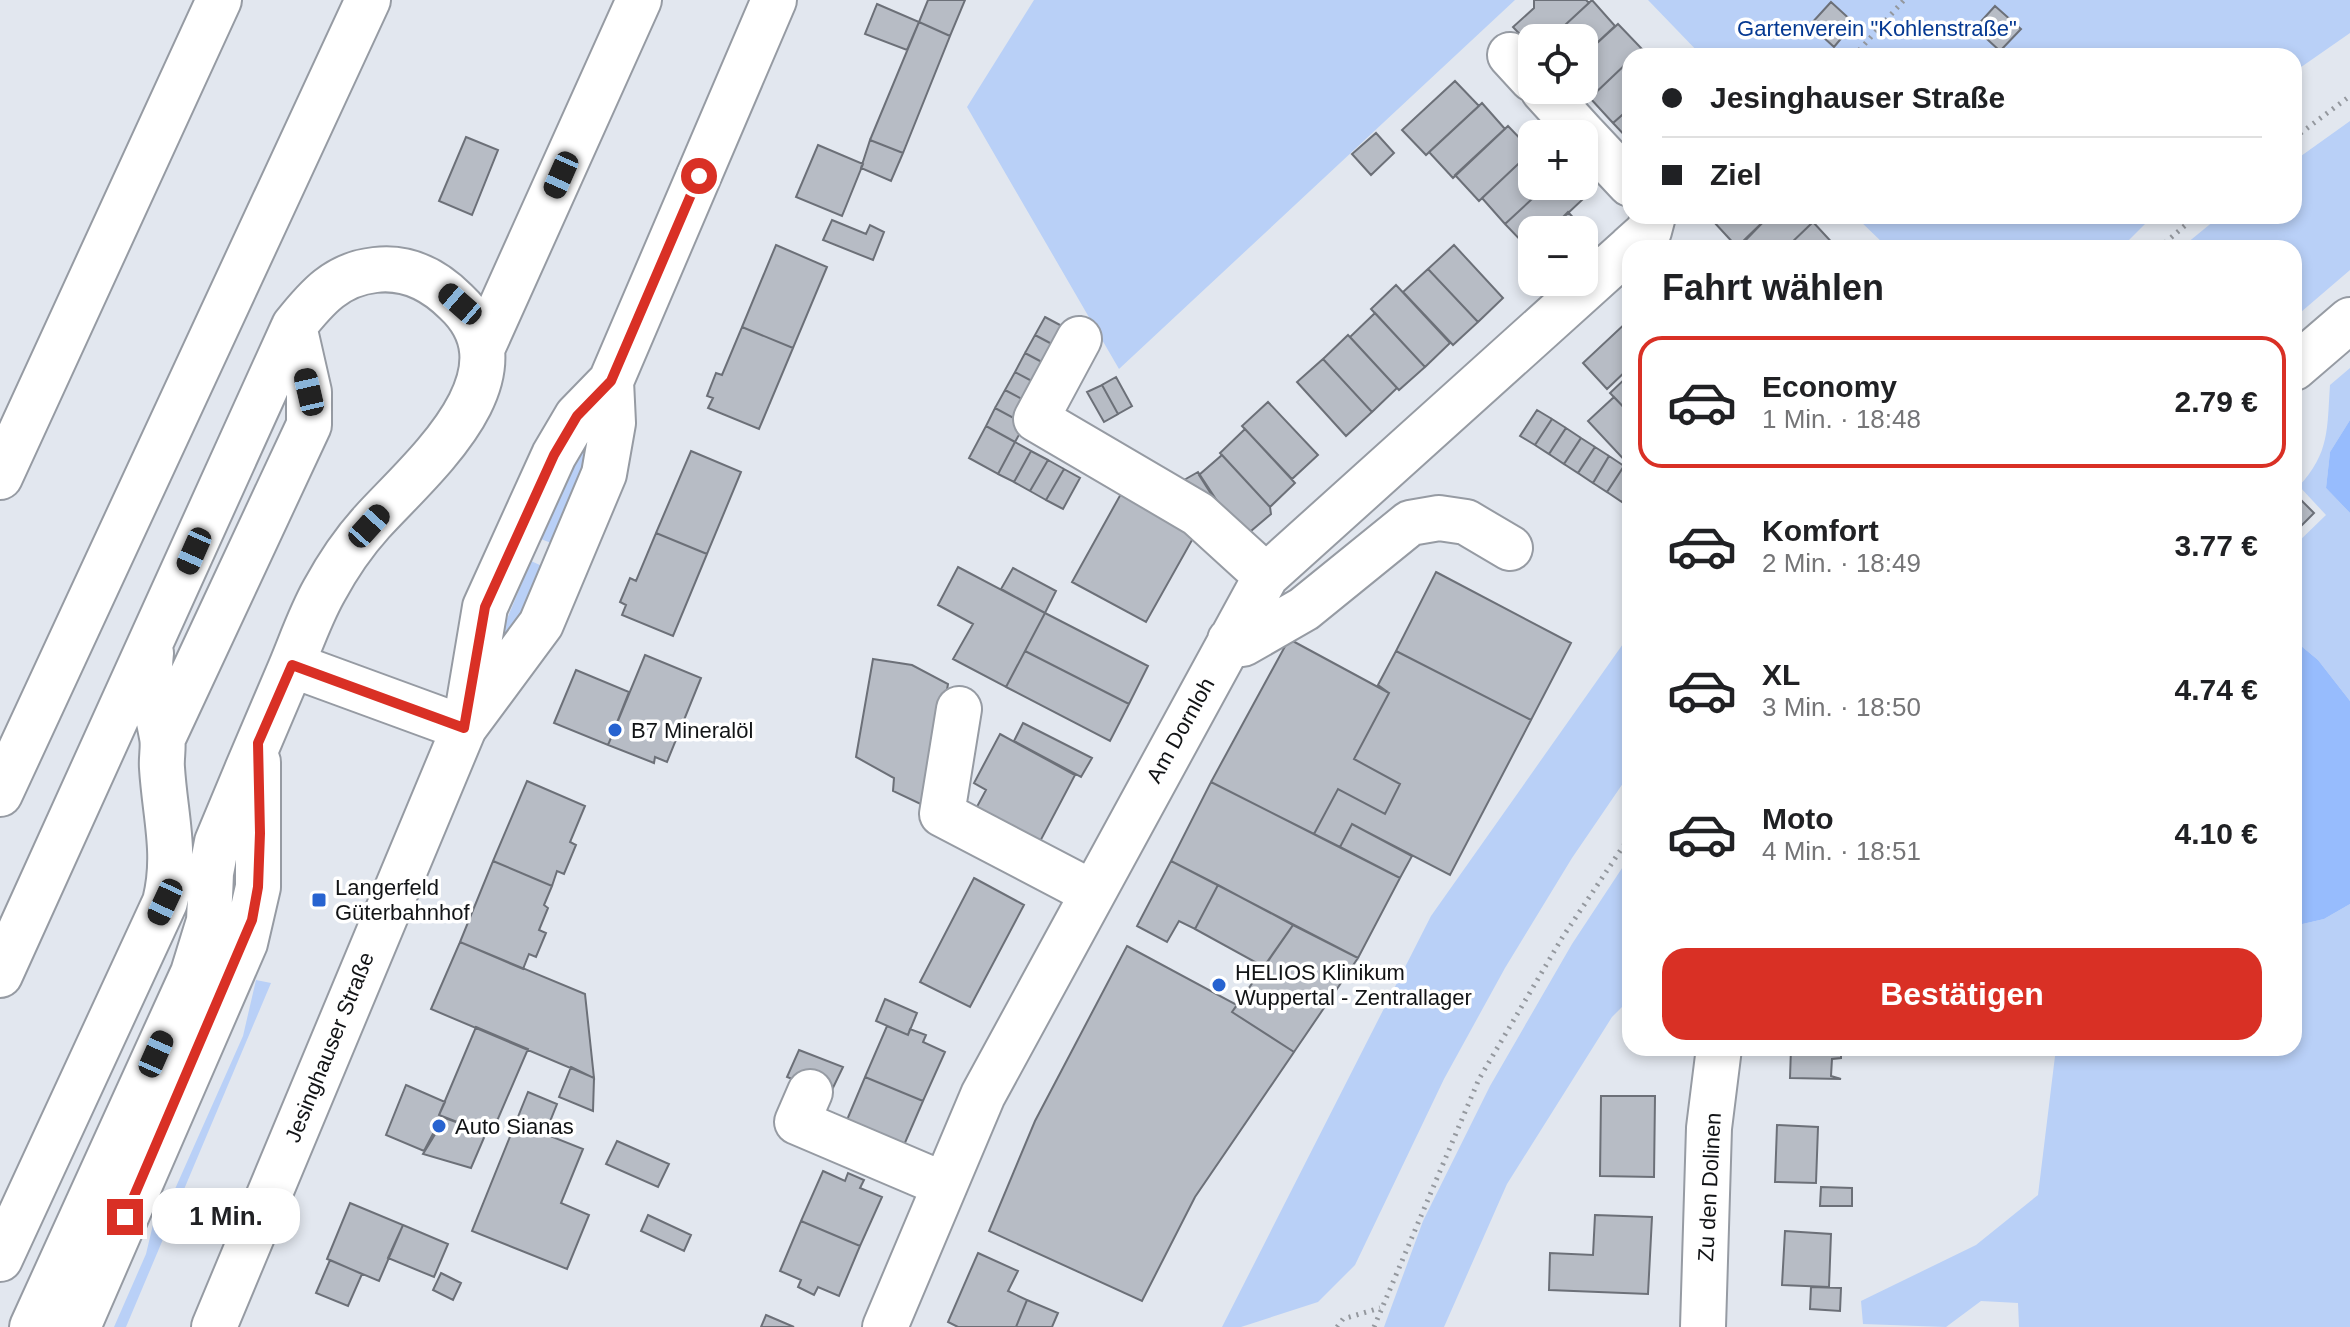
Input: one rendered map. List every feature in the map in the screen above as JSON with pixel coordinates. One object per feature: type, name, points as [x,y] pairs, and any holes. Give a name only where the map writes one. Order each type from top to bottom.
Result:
[{"type":"street","points":[[0,477],[219,0]]},
{"type":"street","points":[[0,794],[368,0]]},
{"type":"street","points":[[482,349],[639,0]]},
{"type":"street","name":"Jesinghauser Straße","points":[[216,1326],[464,728],[485,607],[554,455],[577,416],[611,381],[774,0]]},
{"type":"street","points":[[1556,104],[1571,120]]},
{"type":"street","points":[[1598,149],[1622,175]]},
{"type":"street","name":"Am Dornloh","points":[[1639,240],[1649,231],[1651,224]]},
{"type":"street","name":"Am Dornloh","points":[[885,1327],[983,1095],[1266,576],[1622,255]]},
{"type":"street","points":[[0,975],[294,326],[317,297],[356,272],[385,269],[425,277],[460,304],[474,324],[482,349],[481,374],[468,411],[451,437],[369,526],[336,569],[217,842],[211,873],[209,921],[193,973],[32,1327]]},
{"type":"street","points":[[2302,361],[2350,320]]},
{"type":"street","points":[[163,738],[309,425],[309,392],[294,326]]},
{"type":"street","points":[[1079,339],[1036,419],[1198,514],[1266,576]]},
{"type":"street","name":"Jesinghauser Straße","points":[[464,728],[541,624],[547,611],[604,474],[613,423],[611,381]]},
{"type":"street","points":[[1230,640],[1243,644],[1304,609],[1410,523],[1439,518],[1466,522],[1510,548]]},
{"type":"street","points":[[0,1259],[165,902],[172,847],[162,768],[163,738],[150,691],[153,642]]},
{"type":"street","points":[[292,665],[464,728]]},
{"type":"street","points":[[959,709],[942,814],[1091,892]]},
{"type":"street","points":[[78,1327],[245,943],[258,887],[258,743]]},
{"type":"street","name":"Zu den Dolinen","points":[[1703,1327],[1709,1128],[1718,1056]]},
{"type":"street","points":[[810,1092],[797,1122],[945,1185]]},
{"type":"path","points":[[1861,48],[1904,0]]},
{"type":"path","points":[[2302,132],[2350,96]]},
{"type":"path","points":[[2168,240],[2187,224]]},
{"type":"path","points":[[1374,1327],[1479,1079],[1562,938],[1622,848]]},
{"type":"path","points":[[1337,1327],[1343,1319],[1380,1308]]},
{"type":"green space","points":[[1034,0],[1515,0],[1119,369],[967,107]]},
{"type":"green space","name":"Gartenverein \"Kohlenstraße\"","points":[[1648,0],[2350,0],[2350,33],[2302,66],[2302,48],[1694,48]]},
{"type":"green space","points":[[2350,121],[2350,270],[2302,311],[2302,240],[2191,240],[2210,224],[2302,224],[2302,155]]},
{"type":"green space","points":[[1863,224],[2145,224],[2129,240],[1880,240]]},
{"type":"green space","points":[[2350,368],[2350,420],[2330,452],[2326,488],[2350,513],[2350,701],[2318,660],[2302,647],[2302,538],[2326,515],[2302,489],[2302,482],[2322,451],[2330,385]]},
{"type":"green space","points":[[584,439],[594,444],[551,543],[541,539]]},
{"type":"green space","points":[[531,561],[542,566],[513,635],[502,631]]},
{"type":"green space","points":[[1622,645],[1622,785],[1572,858],[1505,968],[1444,1079],[1355,1265],[1318,1302],[1241,1327],[1222,1327],[1431,916]]},
{"type":"green space","points":[[1622,868],[1622,1007],[1612,1017],[1507,1184],[1444,1327],[1384,1327],[1423,1221],[1490,1086],[1572,944]]},
{"type":"green space","points":[[2350,904],[2350,1327],[2019,1327],[2018,1303],[1981,1301],[1946,1327],[1863,1324],[1861,1301],[1976,1245],[2038,1195],[2055,1056],[2302,1056],[2302,924],[2324,919]]},
{"type":"green space","points":[[256,980],[271,983],[126,1327],[114,1327],[146,1254],[160,1195],[171,1198],[243,1036]]},
{"type":"water","points":[[2350,420],[2350,513],[2326,488],[2330,452]]},
{"type":"water","points":[[2302,647],[2318,660],[2350,701],[2350,904],[2324,919],[2302,924]]},
{"type":"building","points":[[928,0],[965,0],[950,36],[919,22]]},
{"type":"building","points":[[1534,0],[1586,0],[1589,3],[1566,24],[1518,24],[1518,32],[1513,27],[1534,8]]},
{"type":"building","points":[[1592,0],[1615,26],[1598,42],[1598,24],[1566,24]]},
{"type":"building","points":[[1831,2],[1854,23],[1834,47],[1810,25]]},
{"type":"building","points":[[877,4],[919,22],[907,50],[865,34]]},
{"type":"building","points":[[1995,6],[2021,29],[2003,48],[1997,48],[1975,28]]},
{"type":"building","points":[[919,22],[950,36],[903,153],[870,140]]},
{"type":"building","points":[[1618,24],[1641,48],[1622,48],[1622,68],[1598,90],[1598,42]]},
{"type":"building","points":[[1622,68],[1622,115],[1613,123],[1596,104],[1598,104],[1598,90]]},
{"type":"building","points":[[1455,81],[1479,106],[1426,155],[1402,130]]},
{"type":"building","points":[[1482,103],[1505,129],[1453,178],[1429,152]]},
{"type":"building","points":[[1622,115],[1622,133],[1613,123]]},
{"type":"building","points":[[1508,126],[1518,136],[1518,164],[1479,201],[1455,175]]},
{"type":"building","points":[[1376,133],[1394,153],[1371,175],[1352,154]]},
{"type":"building","points":[[466,137],[498,150],[472,215],[439,201]]},
{"type":"building","points":[[870,140],[903,153],[891,181],[861,168]]},
{"type":"building","points":[[818,145],[863,164],[842,216],[796,197]]},
{"type":"building","points":[[1518,164],[1518,200],[1531,200],[1505,224],[1482,198]]},
{"type":"building","points":[[1531,200],[1582,200],[1565,216],[1518,216],[1518,238],[1505,224]]},
{"type":"building","points":[[832,220],[866,234],[870,225],[884,232],[873,260],[823,240]]},
{"type":"building","points":[[1716,224],[1761,224],[1744,240],[1731,240]]},
{"type":"building","points":[[1761,224],[1811,224],[1794,240],[1746,240]]},
{"type":"building","points":[[1811,224],[1815,224],[1830,240],[1794,240]]},
{"type":"building","points":[[776,245],[827,267],[793,348],[742,327]]},
{"type":"building","points":[[1454,245],[1503,298],[1478,322],[1428,269]]},
{"type":"building","points":[[1428,269],[1478,322],[1453,345],[1403,292]]},
{"type":"building","points":[[1396,285],[1450,343],[1425,367],[1371,309]]},
{"type":"building","points":[[1375,313],[1425,367],[1399,390],[1350,337]]},
{"type":"building","points":[[1045,317],[1075,333],[1065,351],[1035,335]]},
{"type":"building","points":[[1622,326],[1622,375],[1607,389],[1583,363]]},
{"type":"building","points":[[742,327],[793,348],[759,429],[708,408],[713,398],[707,396],[716,373],[722,375]]},
{"type":"building","points":[[1035,335],[1065,351],[1055,369],[1025,353]]},
{"type":"building","points":[[1348,335],[1397,388],[1372,412],[1323,359]]},
{"type":"building","points":[[1025,353],[1055,369],[1045,388],[1015,372]]},
{"type":"building","points":[[1323,359],[1372,412],[1346,436],[1297,382]]},
{"type":"building","points":[[1015,372],[1045,388],[1035,406],[1005,390]]},
{"type":"building","points":[[1116,377],[1132,406],[1118,414],[1102,385]]},
{"type":"building","points":[[1622,382],[1622,406],[1610,393]]},
{"type":"building","points":[[1102,385],[1118,414],[1104,422],[1087,392]]},
{"type":"building","points":[[1005,390],[1035,406],[1025,424],[995,408]]},
{"type":"building","points":[[1614,397],[1622,406],[1622,457],[1588,421]]},
{"type":"building","points":[[1268,402],[1318,455],[1292,479],[1242,426]]},
{"type":"building","points":[[995,408],[1025,424],[1015,442],[986,426]]},
{"type":"building","points":[[1537,410],[1552,419],[1535,445],[1520,436]]},
{"type":"building","points":[[1552,419],[1566,428],[1549,454],[1535,445]]},
{"type":"building","points":[[986,426],[1015,442],[998,474],[969,458]]},
{"type":"building","points":[[1566,428],[1581,438],[1564,464],[1549,454]]},
{"type":"building","points":[[1245,429],[1295,483],[1270,507],[1220,453]]},
{"type":"building","points":[[1581,438],[1595,447],[1578,473],[1564,464]]},
{"type":"building","points":[[1015,442],[1031,451],[1014,482],[998,474]]},
{"type":"building","points":[[1595,447],[1609,456],[1593,483],[1578,473]]},
{"type":"building","points":[[691,451],[741,472],[707,554],[656,533]]},
{"type":"building","points":[[1031,451],[1048,460],[1030,491],[1014,482]]},
{"type":"building","points":[[1222,455],[1270,507],[1271,514],[1251,531],[1244,531],[1213,497],[1199,475]]},
{"type":"building","points":[[1609,456],[1622,465],[1607,492],[1593,483]]},
{"type":"building","points":[[1048,460],[1064,469],[1046,500],[1030,491]]},
{"type":"building","points":[[1064,469],[1080,478],[1063,509],[1046,500]]},
{"type":"building","points":[[1622,469],[1622,502],[1607,492]]},
{"type":"building","points":[[1198,472],[1219,504],[1203,513],[1184,480]]},
{"type":"building","points":[[1122,492],[1196,533],[1146,622],[1072,582]]},
{"type":"building","points":[[2302,501],[2314,513],[2302,525]]},
{"type":"building","points":[[656,533],[707,554],[673,636],[622,615],[626,605],[620,602],[630,578],[636,581]]},
{"type":"building","points":[[958,567],[1045,613],[1006,687],[953,659],[973,624],[938,605]]},
{"type":"building","points":[[1013,568],[1056,591],[1045,613],[1001,589]]},
{"type":"building","points":[[1436,572],[1571,643],[1531,720],[1396,651]]},
{"type":"building","points":[[1045,613],[1148,666],[1129,704],[1025,651]]},
{"type":"building","points":[[1289,639],[1389,693],[1354,759],[1400,784],[1385,814],[1338,789],[1314,834],[1211,782]]},
{"type":"building","points":[[1025,651],[1129,704],[1110,741],[1006,687]]},
{"type":"building","points":[[1396,651],[1531,720],[1450,875],[1352,824],[1340,847],[1314,834],[1338,789],[1385,814],[1400,784],[1354,759],[1389,693],[1378,685]]},
{"type":"building","points":[[645,655],[701,678],[667,762],[655,757],[654,763],[608,745]]},
{"type":"building","points":[[873,659],[912,665],[948,684],[927,807],[893,791],[894,778],[856,757]]},
{"type":"building","points":[[576,670],[629,692],[608,745],[554,723]]},
{"type":"building","points":[[1023,723],[1092,758],[1081,777],[1014,741]]},
{"type":"building","points":[[1000,734],[1075,775],[1035,851],[972,816],[986,790],[974,783]]},
{"type":"building","points":[[527,781],[585,806],[570,842],[576,845],[564,874],[557,871],[552,886],[493,861]]},
{"type":"building","points":[[1211,782],[1400,878],[1358,958],[1171,861]]},
{"type":"building","points":[[1352,824],[1412,856],[1400,878],[1340,847]]},
{"type":"building","points":[[493,861],[552,886],[539,930],[546,933],[536,957],[529,954],[523,969],[460,942]]},
{"type":"building","points":[[1171,861],[1218,885],[1195,929],[1179,921],[1167,942],[1137,926]]},
{"type":"building","points":[[974,878],[1024,905],[970,1007],[920,982]]},
{"type":"building","points":[[1218,885],[1293,925],[1264,967],[1195,929]]},
{"type":"building","points":[[1293,925],[1358,958],[1294,1052],[1232,1012]]},
{"type":"building","points":[[460,942],[585,994],[594,1078],[431,1009]]},
{"type":"building","points":[[1127,946],[1237,1005],[1232,1012],[1294,1052],[1195,1197],[1142,1301],[989,1231],[1035,1121]]},
{"type":"building","points":[[885,999],[917,1013],[908,1035],[876,1021]]},
{"type":"building","points":[[887,1026],[908,1035],[910,1029],[926,1035],[923,1042],[945,1052],[923,1101],[865,1077]]},
{"type":"building","points":[[476,1027],[528,1049],[491,1135],[439,1115]]},
{"type":"building","points":[[799,1050],[843,1067],[830,1094],[787,1077]]},
{"type":"building","points":[[1791,1056],[1841,1056],[1832,1059],[1831,1076],[1841,1079],[1790,1078]]},
{"type":"building","points":[[571,1067],[594,1078],[593,1111],[559,1097]]},
{"type":"building","points":[[865,1077],[923,1101],[901,1152],[844,1127]]},
{"type":"building","points":[[406,1085],[445,1102],[439,1115],[445,1118],[442,1126],[436,1128],[424,1151],[386,1135]]},
{"type":"building","points":[[528,1092],[557,1104],[545,1134],[583,1149],[561,1203],[589,1215],[567,1269],[472,1231]]},
{"type":"building","points":[[1601,1096],[1655,1096],[1654,1177],[1600,1176]]},
{"type":"building","points":[[445,1118],[486,1133],[471,1168],[423,1154]]},
{"type":"building","points":[[1777,1125],[1818,1127],[1816,1183],[1775,1182]]},
{"type":"building","points":[[617,1141],[669,1164],[658,1187],[606,1164]]},
{"type":"building","points":[[823,1171],[845,1181],[848,1173],[864,1180],[860,1188],[882,1197],[860,1246],[801,1221]]},
{"type":"building","points":[[1821,1187],[1852,1188],[1852,1206],[1820,1206]]},
{"type":"building","points":[[350,1203],[403,1225],[379,1281],[327,1259]]},
{"type":"building","points":[[648,1215],[691,1235],[684,1251],[641,1231]]},
{"type":"building","points":[[1595,1215],[1652,1217],[1648,1294],[1549,1290],[1550,1253],[1593,1255]]},
{"type":"building","points":[[801,1221],[860,1246],[839,1296],[818,1287],[814,1295],[798,1287],[801,1280],[780,1271]]},
{"type":"building","points":[[403,1225],[448,1244],[434,1277],[388,1258]]},
{"type":"building","points":[[1785,1231],[1831,1234],[1829,1287],[1782,1285]]},
{"type":"building","points":[[978,1253],[1018,1271],[1008,1291],[1027,1300],[1016,1327],[958,1327],[948,1322]]},
{"type":"building","points":[[330,1260],[362,1274],[348,1306],[316,1293]]},
{"type":"building","points":[[441,1273],[461,1283],[453,1300],[433,1290]]},
{"type":"building","points":[[1811,1287],[1841,1288],[1840,1311],[1810,1309]]},
{"type":"building","points":[[1027,1300],[1058,1313],[1052,1327],[1016,1327]]},
{"type":"building","points":[[766,1315],[794,1327],[761,1327]]},
{"type":"place","name":"B7 Mineralöl","points":[[615,730]]},
{"type":"place","name":"Langerfeld Güterbahnhof","points":[[319,900]]},
{"type":"place","name":"HELIOS Klinikum Wuppertal - Zentrallager","points":[[1219,985]]},
{"type":"place","name":"Auto Sianas","points":[[439,1126]]},
{"type":"route","points":[[125,1217],[245,943],[252,920],[258,887],[260,833],[258,743],[292,665],[418,708],[464,728],[485,607],[554,455],[577,416],[611,381],[699,176]]}]
